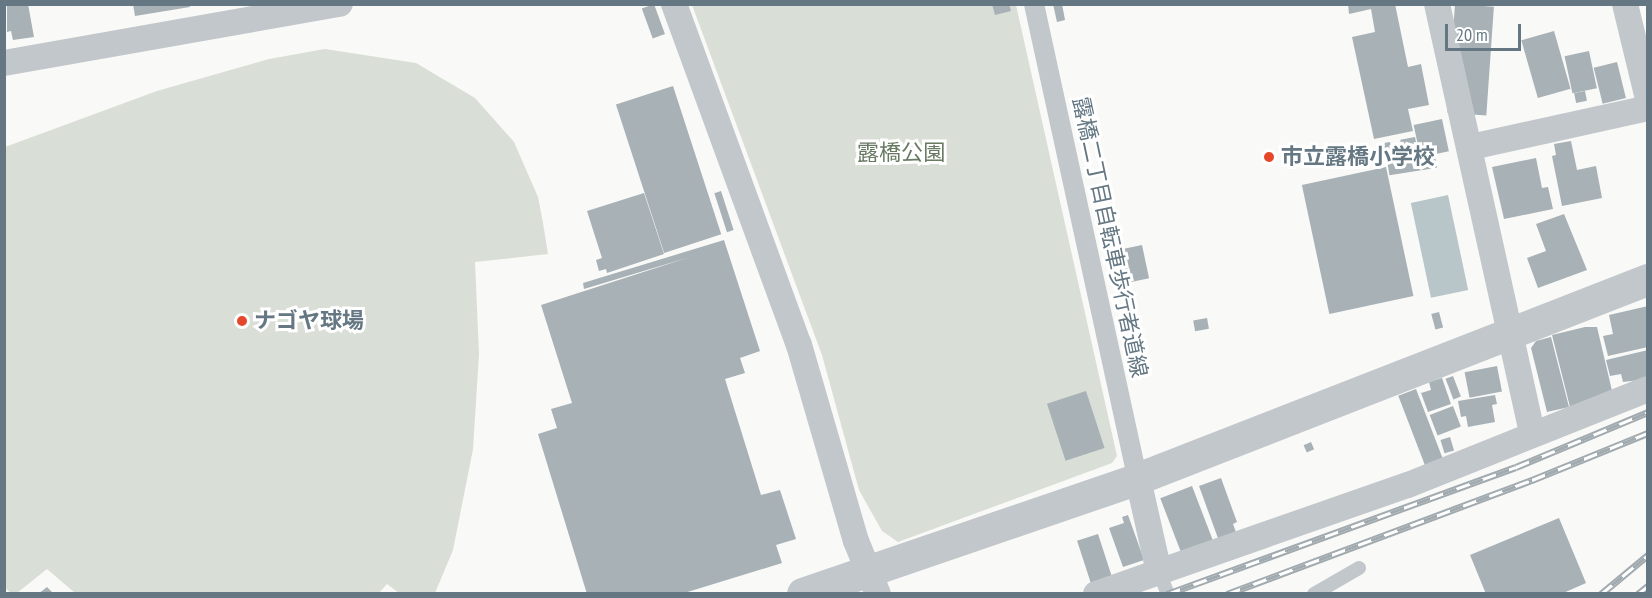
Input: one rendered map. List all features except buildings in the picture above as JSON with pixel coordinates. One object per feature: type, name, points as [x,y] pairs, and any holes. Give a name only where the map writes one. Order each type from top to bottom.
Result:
[{"type":"street","points":[[4,63],[340,4]]},
{"type":"street","points":[[674,4],[800,345],[856,541],[874,582]]},
{"type":"street","name":"露橋二丁目自転車歩行者道線","points":[[1034,4],[1138,479]]},
{"type":"street","points":[[1437,4],[1471,147],[1532,433]]},
{"type":"street","points":[[1625,4],[1644,65],[1647,99]]},
{"type":"street","points":[[1471,147],[1647,108]]},
{"type":"street","points":[[803,594],[874,582],[1647,280]]},
{"type":"street","points":[[1096,594],[1163,583],[1532,433],[1647,389]]},
{"type":"street","points":[[1138,479],[1163,583]]},
{"type":"lane","points":[[1314,594],[1359,568]]},
{"type":"green space","name":"露橋公園","points":[[692,5],[1016,5],[1117,456],[1112,463],[898,542],[882,531],[859,490],[822,355]]},
{"type":"green space","name":"ナゴヤ球場","points":[[325,49],[416,63],[475,98],[514,142],[538,197],[548,254],[475,262],[479,354],[473,449],[453,550],[435,593],[399,593],[387,584],[378,594],[75,593],[47,569],[17,593],[11,593],[4,587],[5,147],[157,91],[269,59]]},
{"type":"shaded area","points":[[1448,195],[1468,290],[1431,298],[1411,203]]},
{"type":"railway","points":[[1167,594],[1516,467],[1648,412]]},
{"type":"railway","points":[[1227,594],[1532,480],[1648,433]]},
{"type":"railway","points":[[1601,594],[1648,555]]},
{"type":"railway","points":[[1638,594],[1648,586]]},
{"type":"place","name":"市立露橋小学校","points":[[1269,157]]},
{"type":"place","name":"ナゴヤ球場","points":[[242,321]]}]
